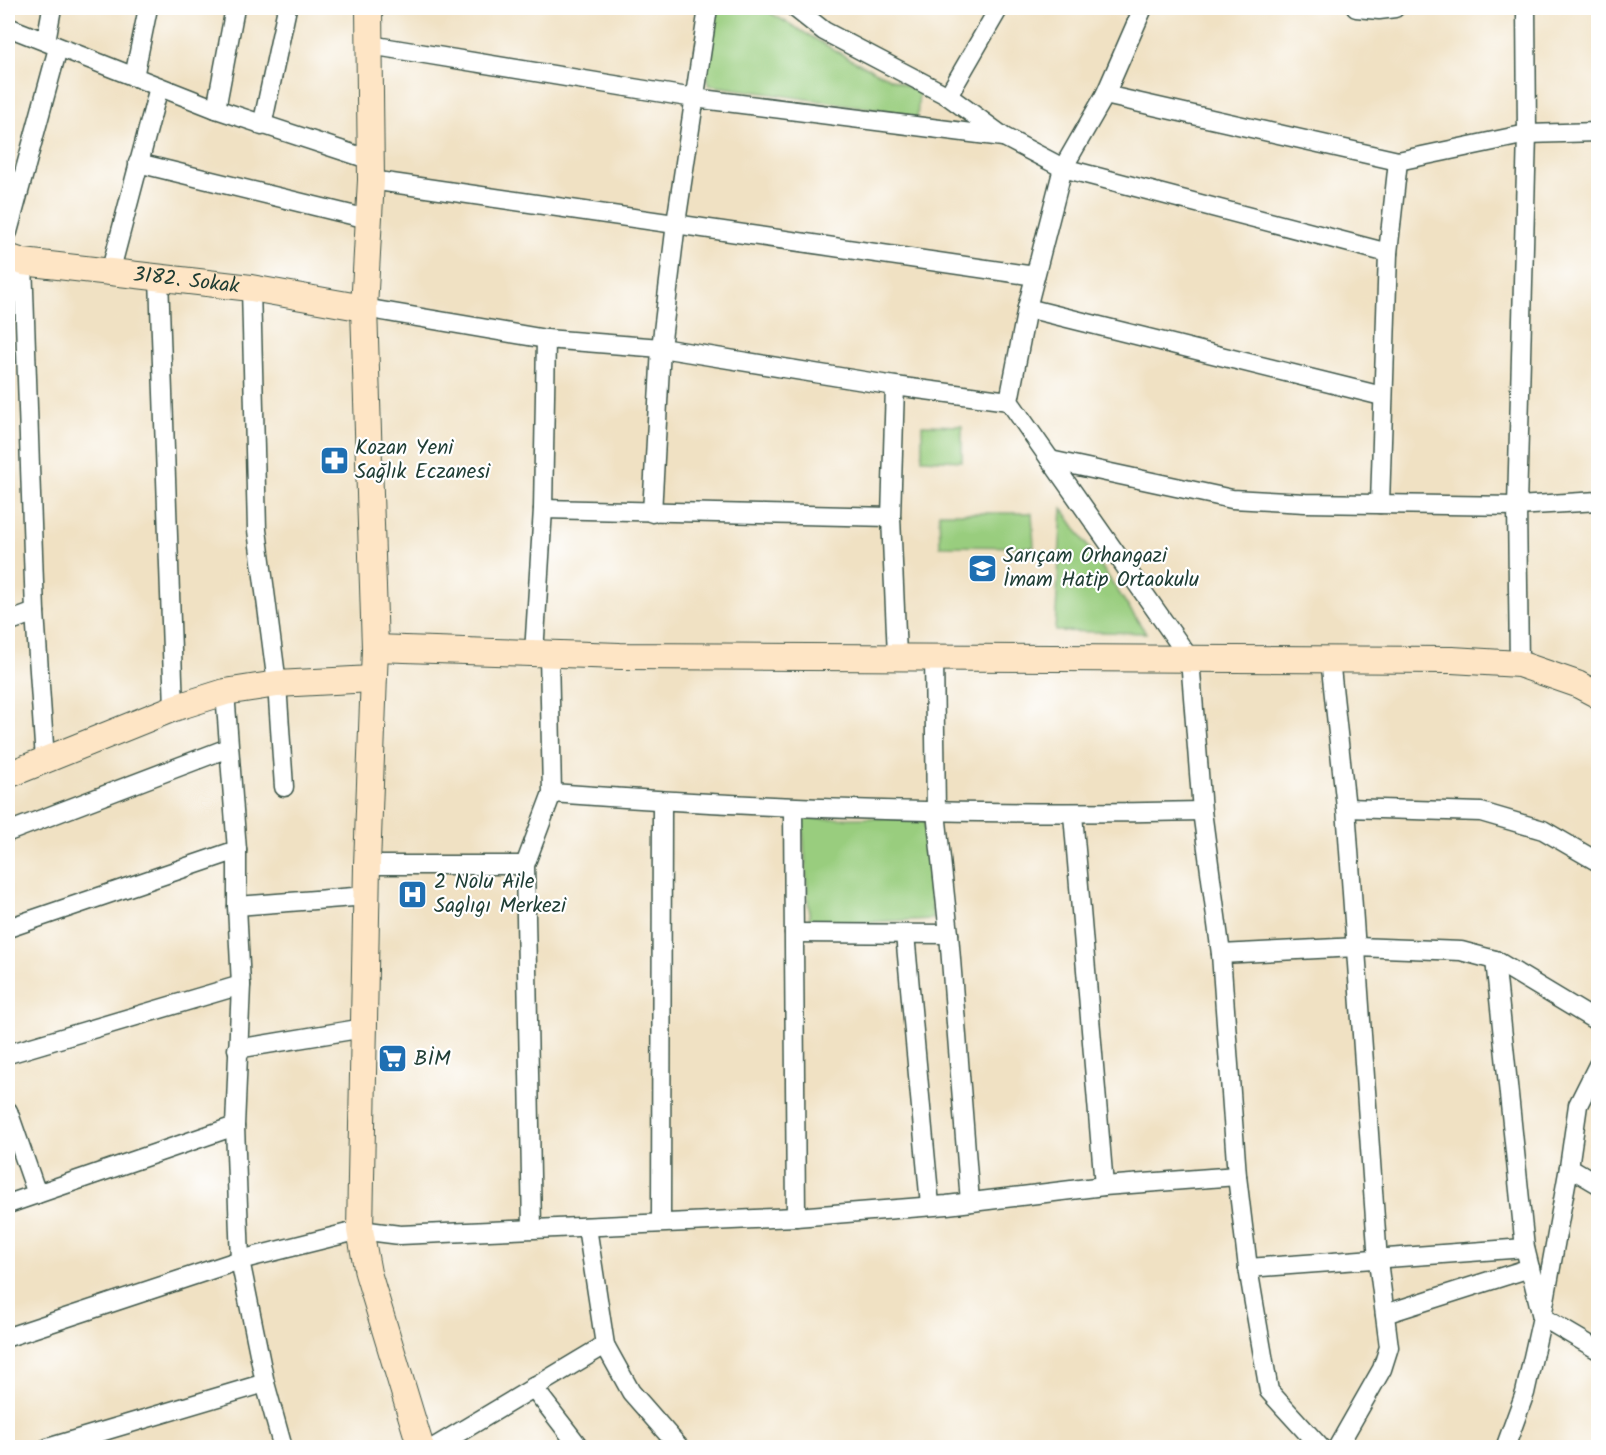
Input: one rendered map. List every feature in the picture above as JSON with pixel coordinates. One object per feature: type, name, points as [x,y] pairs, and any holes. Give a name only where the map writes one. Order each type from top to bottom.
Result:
[{"type":"main road","points":[[369,8],[371,170],[364,308],[375,648],[372,679],[367,865],[360,1230],[368,1273],[422,1448]]},
{"type":"main road","name":"3182. Sokak","points":[[15,260],[251,288],[364,308]]},
{"type":"main road","points":[[375,648],[541,654],[1452,660],[1519,664],[1577,684],[1599,695]]},
{"type":"main road","points":[[8,775],[174,708],[225,692],[277,684],[372,679]]},
{"type":"street","points":[[8,232],[52,44],[52,8]]},
{"type":"street","points":[[134,77],[148,8]]},
{"type":"street","points":[[216,109],[234,8]]},
{"type":"street","points":[[261,126],[287,8]]},
{"type":"street","points":[[652,513],[661,348],[676,224],[708,8]]},
{"type":"street","points":[[795,8],[824,31],[948,96],[1004,137],[1063,168],[1388,253]]},
{"type":"street","points":[[948,96],[999,8]]},
{"type":"street","points":[[1143,8],[1105,95],[1063,168],[1027,308],[1009,401],[1190,659],[1202,811],[1221,954],[1237,1176],[1248,1268],[1269,1391],[1321,1448]]},
{"type":"street","points":[[1356,8],[1379,10],[1395,8]]},
{"type":"street","points":[[1519,664],[1517,506],[1527,134],[1526,8]]},
{"type":"street","points":[[8,27],[371,170],[676,224],[1035,276]]},
{"type":"street","points":[[370,45],[694,98],[1004,137]]},
{"type":"street","points":[[110,273],[159,87]]},
{"type":"street","points":[[1105,95],[1398,160],[1527,134],[1599,132]]},
{"type":"street","points":[[1380,504],[1388,253],[1398,160]]},
{"type":"street","points":[[138,163],[368,219]]},
{"type":"street","points":[[15,260],[45,760]]},
{"type":"street","points":[[159,278],[174,708]]},
{"type":"street","points":[[251,288],[257,530],[277,684],[284,787]]},
{"type":"street","points":[[364,308],[546,339],[661,348],[895,386],[1009,401]]},
{"type":"street","points":[[1027,308],[1382,396]]},
{"type":"street","points":[[532,1228],[525,865],[552,793],[541,654],[546,339]]},
{"type":"street","points":[[895,386],[891,517],[897,656]]},
{"type":"street","points":[[1050,460],[1232,499],[1517,506],[1599,501]]},
{"type":"street","points":[[543,509],[891,517]]},
{"type":"street","points":[[8,622],[35,612]]},
{"type":"street","points":[[934,656],[936,812],[949,934],[969,1202]]},
{"type":"street","points":[[1330,660],[1346,808],[1357,947],[1377,1261],[1389,1347],[1382,1369],[1337,1448]]},
{"type":"street","points":[[225,692],[237,850],[241,985],[235,1126],[240,1260],[265,1383],[283,1448]]},
{"type":"street","points":[[8,832],[228,748]]},
{"type":"street","points":[[552,793],[794,808],[936,812],[1073,814],[1202,811]]},
{"type":"street","points":[[661,1222],[662,801]]},
{"type":"street","points":[[794,808],[796,1217]]},
{"type":"street","points":[[1346,808],[1481,812],[1543,830],[1599,862]]},
{"type":"street","points":[[1073,814],[1104,1186]]},
{"type":"street","points":[[8,928],[237,850]]},
{"type":"street","points":[[367,865],[525,865]]},
{"type":"street","points":[[237,906],[368,896]]},
{"type":"street","points":[[794,933],[949,934]]},
{"type":"street","points":[[905,934],[930,1205]]},
{"type":"street","points":[[1221,954],[1357,947],[1461,951],[1495,960],[1599,1022]]},
{"type":"street","points":[[1495,960],[1525,1248],[1542,1317],[1599,1350]]},
{"type":"street","points":[[8,1054],[241,985]]},
{"type":"street","points":[[237,1049],[364,1028]]},
{"type":"street","points":[[1507,1447],[1525,1393],[1542,1317],[1578,1105],[1599,1065]]},
{"type":"street","points":[[8,1111],[37,1194]]},
{"type":"street","points":[[8,1204],[235,1126]]},
{"type":"street","points":[[1569,1167],[1599,1184]]},
{"type":"street","points":[[8,1337],[240,1260],[360,1230],[400,1235],[796,1217],[969,1202],[1104,1186],[1237,1176]]},
{"type":"street","points":[[587,1227],[605,1345],[631,1392],[680,1448]]},
{"type":"street","points":[[1248,1268],[1377,1261],[1525,1248]]},
{"type":"street","points":[[1385,1314],[1530,1268]]},
{"type":"street","points":[[432,1448],[605,1345]]},
{"type":"street","points":[[46,1448],[265,1383]]},
{"type":"street","points":[[533,1387],[580,1448]]},
{"type":"green space","points":[[717,8],[762,8],[850,59],[919,92],[917,119],[883,110],[708,85],[707,45]]},
{"type":"green space","points":[[922,425],[962,426],[962,461],[922,459]]},
{"type":"green space","points":[[1062,508],[1146,633],[1055,631]]},
{"type":"green space","points":[[939,513],[1032,513],[1034,547],[940,546]]},
{"type":"green space","points":[[924,817],[933,919],[810,925],[802,819]]},
{"type":"place","name":"Kozan Yeni Sağlık Eczanesi","points":[[334,460]]},
{"type":"place","name":"Sarıçam Orhangazi İmam Hatip Ortaokulu","points":[[982,568]]},
{"type":"place","name":"2 Nolu Aile Saglıgı Merkezi","points":[[413,894]]},
{"type":"place","name":"BİM","points":[[393,1059]]}]
